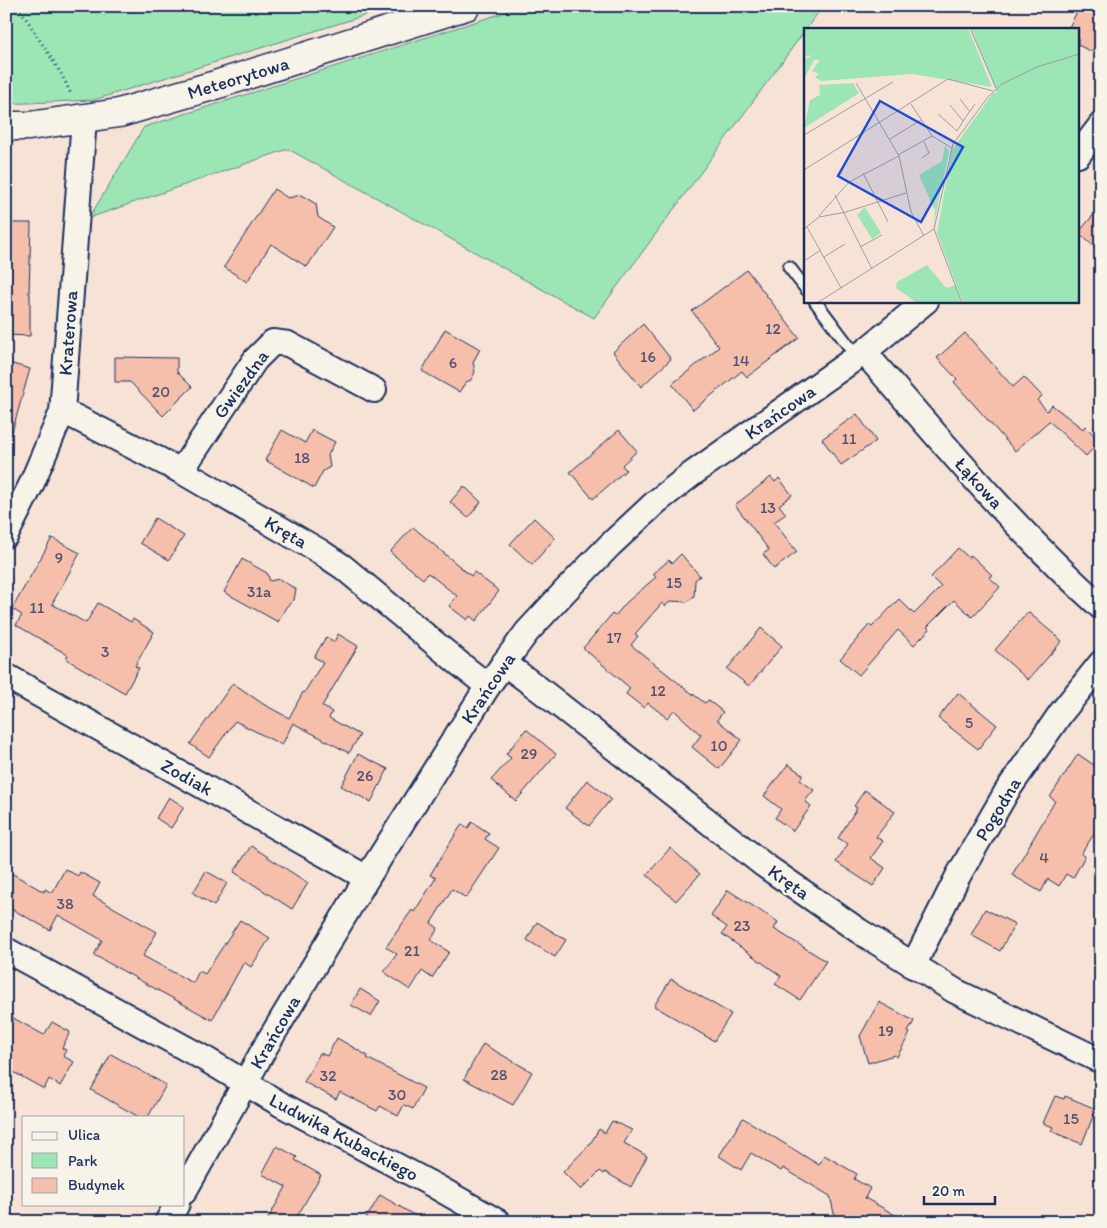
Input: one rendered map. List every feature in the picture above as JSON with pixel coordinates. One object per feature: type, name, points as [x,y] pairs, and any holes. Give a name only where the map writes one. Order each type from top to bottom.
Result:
[{"type":"street","name":"Meteorytowa","points":[[6,126],[29,126],[119,113],[164,101],[466,6]]},
{"type":"street","name":"Kraterowa","points":[[6,535],[31,485],[62,412],[84,119]]},
{"type":"street","points":[[1080,152],[1101,124]]},
{"type":"street","name":"Krańcowa","points":[[185,1190],[267,1044],[367,878],[488,686],[527,632],[610,544],[656,502],[692,474],[860,354],[925,302]]},
{"type":"street","name":"Gwiezdna","points":[[181,471],[255,360],[272,342],[288,344],[374,390]]},
{"type":"street","name":"Łąkowa","points":[[860,354],[1018,527],[1068,578],[1101,607]]},
{"type":"street","name":"Kręta","points":[[62,412],[181,471],[319,551],[343,567],[488,686]]},
{"type":"street","name":"Kręta","points":[[504,663],[539,688],[764,865],[858,931],[955,991],[1101,1061]]},
{"type":"street","name":"Pogodna","points":[[913,966],[958,876],[1007,791],[1061,712],[1101,663]]},
{"type":"street","name":"Zodiak","points":[[6,676],[367,878]]},
{"type":"street","name":"Ludwika Kubackiego","points":[[6,950],[198,1056],[282,1105],[435,1186],[498,1222]]},
{"type":"street","points":[[167,1222],[176,1206]]},
{"type":"lane","points":[[790,267],[804,286]]},
{"type":"lane","points":[[816,302],[860,354]]},
{"type":"path","points":[[18,6],[62,75],[84,119]]},
{"type":"green space","points":[[6,6],[395,6],[94,100],[6,104]]},
{"type":"green space","points":[[525,6],[823,6],[807,28],[804,28],[804,32],[594,318],[288,149],[89,218],[144,127]]},
{"type":"building","points":[[1080,6],[1101,6],[1101,35],[1092,52],[1080,46],[1080,28],[1069,28]]},
{"type":"building","points":[[274,189],[288,198],[301,195],[316,204],[318,217],[333,227],[307,267],[271,244],[247,282],[224,267]]},
{"type":"building","points":[[1101,206],[1101,252],[1080,235],[1080,231]]},
{"type":"building","points":[[6,223],[31,223],[30,336],[6,335]]},
{"type":"building","points":[[747,270],[799,338],[747,377],[742,371],[693,410],[672,384],[719,347],[692,311]]},
{"type":"building","points":[[643,324],[671,359],[641,387],[613,352]]},
{"type":"building","points":[[445,329],[480,349],[473,362],[475,372],[471,380],[466,382],[459,392],[422,371]]},
{"type":"building","points":[[965,333],[1013,387],[1024,377],[1042,396],[1037,400],[1047,411],[1052,405],[1083,429],[1085,426],[1100,441],[1086,456],[1049,421],[1015,451],[954,382],[957,379],[937,358]]},
{"type":"building","points":[[115,357],[177,358],[177,372],[192,387],[163,416],[130,382],[115,382]]},
{"type":"building","points":[[6,362],[30,369],[12,432],[6,432]]},
{"type":"building","points":[[857,414],[876,441],[841,465],[822,439]]},
{"type":"building","points":[[282,430],[305,443],[312,430],[335,442],[328,455],[330,467],[323,471],[314,488],[265,460]]},
{"type":"building","points":[[619,430],[637,451],[622,465],[626,470],[593,499],[570,472]]},
{"type":"building","points":[[771,477],[775,482],[779,478],[792,495],[779,505],[786,514],[774,522],[797,552],[774,569],[763,554],[769,550],[735,505]]},
{"type":"building","points":[[464,486],[481,502],[468,518],[450,502]]},
{"type":"building","points":[[155,518],[184,536],[169,560],[140,543]]},
{"type":"building","points":[[534,518],[555,538],[532,565],[510,544]]},
{"type":"building","points":[[413,527],[471,576],[474,572],[499,591],[476,621],[470,616],[467,620],[449,606],[457,596],[428,573],[423,579],[390,552]]},
{"type":"building","points":[[52,538],[80,553],[52,604],[86,623],[98,603],[131,622],[133,619],[154,632],[135,666],[139,668],[125,693],[66,659],[68,655],[16,625],[22,615],[12,609]]},
{"type":"building","points":[[958,548],[969,558],[971,555],[992,575],[989,577],[1000,587],[972,617],[954,600],[927,627],[930,629],[914,645],[898,630],[859,675],[840,659],[869,625],[872,627],[899,599],[914,614],[941,587],[931,577]]},
{"type":"building","points":[[681,554],[700,576],[695,580],[694,596],[687,602],[671,601],[665,606],[662,603],[635,634],[638,636],[631,645],[705,703],[708,700],[723,712],[717,720],[742,740],[719,769],[692,747],[701,735],[674,710],[667,718],[648,703],[644,708],[626,694],[630,688],[583,648],[612,614],[615,616],[627,602],[656,577],[653,574],[669,560],[672,563]]},
{"type":"building","points":[[242,559],[267,573],[270,581],[279,579],[296,589],[294,600],[286,607],[278,622],[224,592]]},
{"type":"building","points":[[1028,612],[1062,641],[1028,680],[995,650]]},
{"type":"building","points":[[761,628],[782,646],[749,686],[727,669]]},
{"type":"building","points":[[338,634],[358,646],[322,706],[332,712],[329,718],[360,735],[349,753],[293,723],[282,745],[235,721],[209,757],[190,744],[233,683],[263,704],[289,718],[303,692],[323,662],[314,657],[326,637],[334,642]]},
{"type":"building","points":[[958,693],[997,725],[978,749],[938,718]]},
{"type":"building","points":[[526,729],[556,754],[516,801],[491,780],[511,758],[506,754]]},
{"type":"building","points":[[358,754],[388,769],[371,802],[341,786]]},
{"type":"building","points":[[1078,754],[1101,770],[1101,823],[1081,854],[1085,856],[1073,878],[1066,874],[1059,886],[1048,879],[1041,892],[1012,875],[1055,801],[1050,797]]},
{"type":"building","points":[[788,764],[803,775],[800,780],[814,790],[805,801],[811,806],[793,831],[775,818],[781,809],[764,796]]},
{"type":"building","points":[[587,780],[611,799],[589,826],[565,808]]},
{"type":"building","points":[[865,790],[895,812],[876,837],[883,841],[871,858],[885,868],[873,886],[836,862],[848,844],[838,838],[857,808],[854,806]]},
{"type":"building","points":[[169,797],[184,807],[171,828],[156,818]]},
{"type":"building","points":[[472,822],[489,833],[485,839],[499,848],[466,898],[452,889],[431,923],[438,928],[431,940],[449,952],[432,978],[422,971],[410,990],[384,972],[397,954],[386,947],[412,910],[414,912],[436,878],[430,875],[462,824],[468,828]]},
{"type":"building","points":[[251,846],[308,883],[292,909],[234,872]]},
{"type":"building","points":[[670,848],[700,874],[676,901],[647,875]]},
{"type":"building","points":[[65,869],[78,876],[80,872],[100,883],[93,896],[157,932],[143,956],[193,983],[199,971],[205,974],[240,920],[270,938],[251,967],[244,962],[212,1020],[94,955],[102,940],[58,915],[50,930],[6,906],[6,870],[44,892],[45,889],[52,893]]},
{"type":"building","points":[[206,871],[227,883],[214,906],[193,893]]},
{"type":"building","points":[[728,890],[778,922],[774,929],[826,961],[800,1000],[775,984],[781,976],[722,934],[727,927],[711,916]]},
{"type":"building","points":[[985,909],[1015,924],[1000,951],[971,935]]},
{"type":"building","points":[[537,922],[566,940],[555,957],[527,940]]},
{"type":"building","points":[[671,979],[731,1014],[714,1041],[654,1006]]},
{"type":"building","points":[[360,989],[380,1001],[371,1016],[351,1005]]},
{"type":"building","points":[[879,1002],[914,1021],[908,1032],[910,1033],[897,1057],[894,1055],[868,1063],[860,1036]]},
{"type":"building","points":[[6,1014],[44,1035],[52,1022],[70,1032],[62,1048],[66,1050],[63,1056],[74,1062],[60,1086],[49,1079],[44,1089],[6,1068]]},
{"type":"building","points":[[337,1038],[368,1056],[367,1058],[424,1088],[413,1109],[404,1105],[398,1116],[380,1106],[377,1111],[340,1092],[336,1099],[304,1082],[320,1053],[327,1056]]},
{"type":"building","points":[[483,1044],[532,1072],[513,1105],[464,1079]]},
{"type":"building","points":[[111,1054],[166,1085],[149,1116],[137,1116],[91,1090]]},
{"type":"building","points":[[1055,1096],[1064,1099],[1065,1096],[1096,1109],[1082,1144],[1051,1131],[1053,1127],[1043,1123]]},
{"type":"building","points":[[743,1118],[819,1165],[824,1155],[857,1174],[854,1179],[870,1188],[865,1198],[908,1222],[849,1222],[834,1213],[830,1196],[783,1168],[781,1171],[751,1153],[741,1170],[719,1156]]},
{"type":"building","points":[[612,1121],[632,1130],[624,1143],[647,1156],[631,1187],[600,1171],[581,1190],[563,1172],[590,1144],[599,1129],[605,1133]]},
{"type":"building","points":[[277,1146],[297,1157],[295,1160],[321,1175],[294,1222],[266,1222],[286,1187],[262,1174]]},
{"type":"building","points":[[380,1195],[426,1222],[364,1222]]}]
